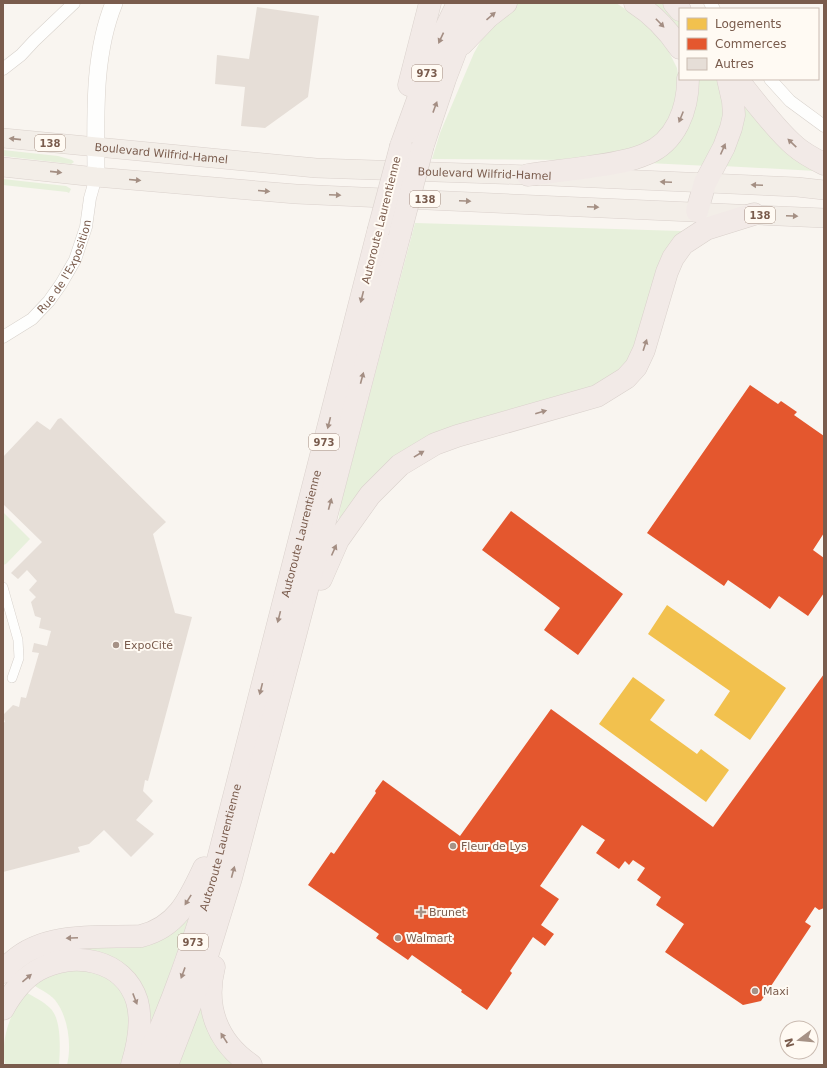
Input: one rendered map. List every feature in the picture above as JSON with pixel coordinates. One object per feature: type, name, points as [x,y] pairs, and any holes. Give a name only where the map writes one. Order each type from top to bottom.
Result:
[{"type":"highway","points":[[400,146],[398,129],[430,3]]},
{"type":"highway","name":"Autoroute Laurentienne","points":[[167,1065],[199,982],[218,923],[295,636],[389,233],[400,146],[438,44],[458,3]]},
{"type":"highway","name":"Autoroute Laurentienne","points":[[144,1065],[160,1031],[184,969],[214,875],[229,815],[389,233],[469,16],[476,3]]},
{"type":"highway","points":[[457,49],[488,17],[506,3]]},
{"type":"highway","points":[[635,3],[653,15],[670,33],[679,46]]},
{"type":"highway","points":[[528,175],[622,162],[646,154],[663,143],[677,128],[684,110],[688,92],[688,80]]},
{"type":"highway","points":[[697,211],[705,184],[724,147],[731,128],[734,115],[733,101],[728,80]]},
{"type":"highway","points":[[738,80],[781,132],[795,146],[824,164]]},
{"type":"highway","points":[[295,636],[338,540],[370,495],[400,465],[435,444],[457,436],[596,396],[626,378],[636,367],[644,350],[667,272],[673,258],[683,244],[706,229],[754,214]]},
{"type":"highway","points":[[3,972],[21,955],[32,948],[47,942],[64,939],[141,936],[162,928],[182,910],[192,895],[229,815]]},
{"type":"highway","points":[[218,923],[219,946],[210,991],[210,1002],[213,1016],[230,1047],[239,1057],[251,1065]]},
{"type":"highway","points":[[3,1008],[10,996],[27,978],[38,970],[49,965],[63,961],[79,960],[95,962],[109,967],[120,974],[129,985],[137,1001],[140,1028],[132,1065]]},
{"type":"main road","points":[[96,177],[95,125],[98,72],[109,16],[114,3]]},
{"type":"main road","name":"Boulevard Wilfrid-Hamel","points":[[3,138],[316,168],[528,175],[797,187],[824,190]]},
{"type":"main road","name":"138","points":[[3,167],[96,177],[296,194],[697,211],[824,218]]},
{"type":"street","points":[[3,69],[21,55],[74,3]]},
{"type":"street","points":[[771,80],[790,101],[824,126]]},
{"type":"street","name":"Rue de l'Exposition","points":[[3,337],[32,319],[49,301],[75,260],[86,228],[90,198],[96,177]]},
{"type":"street","points":[[3,587],[18,640],[19,658],[12,678]]},
{"type":"green space","points":[[519,3],[616,3],[636,16],[654,31],[669,52],[677,68],[680,88],[670,125],[636,152],[579,160],[432,159],[440,133],[474,53],[484,35],[508,9]]},
{"type":"green space","points":[[647,3],[666,3],[679,19],[679,35]]},
{"type":"green space","points":[[694,80],[721,80],[729,100],[709,166],[648,163]]},
{"type":"green space","points":[[737,96],[816,171],[723,166]]},
{"type":"green space","points":[[3,150],[58,156],[74,162],[71,164],[3,156]]},
{"type":"green space","points":[[3,179],[66,186],[71,189],[69,193],[3,185]]},
{"type":"green space","points":[[415,223],[681,231],[691,234],[638,351],[603,386],[454,432],[338,524],[341,503]]},
{"type":"green space","points":[[3,512],[30,539],[6,564],[3,565]]},
{"type":"green space","points":[[189,917],[140,1060],[120,968],[30,960]]},
{"type":"green space","points":[[61,969],[92,970],[108,978],[119,988],[126,999],[131,1012],[127,1065],[67,1065],[69,1040],[63,1014],[53,998],[32,984]]},
{"type":"green space","points":[[205,990],[242,1065],[176,1065]]},
{"type":"green space","points":[[24,991],[50,1008],[57,1019],[60,1051],[59,1065],[5,1065],[5,1036],[11,1017]]},
{"type":"building: Logements","points":[[667,605],[786,688],[750,740],[714,715],[730,691],[648,634]]},
{"type":"building: Logements","points":[[633,677],[665,700],[650,720],[697,754],[701,749],[729,770],[706,802],[599,724]]},
{"type":"building: Commerces","points":[[750,385],[778,404],[781,401],[797,412],[794,415],[824,436],[824,533],[813,550],[824,558],[824,593],[808,616],[779,596],[770,609],[728,580],[724,586],[647,533]]},
{"type":"building: Commerces","points":[[511,511],[623,594],[578,655],[544,630],[560,608],[482,550]]},
{"type":"building: Commerces","name":"Fleur de Lys","points":[[824,674],[824,908],[819,910],[815,907],[805,922],[811,926],[761,1001],[743,1005],[665,952],[684,924],[656,905],[661,897],[637,880],[645,868],[633,860],[629,865],[625,861],[619,869],[596,853],[605,840],[582,825],[540,886],[559,899],[541,925],[554,934],[545,946],[533,937],[510,971],[512,973],[487,1010],[461,992],[462,990],[412,955],[408,960],[376,938],[379,934],[308,885],[331,852],[334,854],[376,793],[375,791],[383,780],[460,836],[551,709],[713,827]]},
{"type":"building: Autres","points":[[257,7],[319,16],[308,97],[265,128],[241,126],[245,87],[215,84],[217,55],[249,59]]},
{"type":"building: Autres","name":"ExpoCité","points":[[61,418],[166,522],[153,534],[175,613],[192,617],[148,781],[145,780],[143,791],[153,801],[136,820],[154,834],[131,857],[104,830],[89,844],[78,847],[80,852],[3,872],[3,723],[5,722],[3,715],[13,705],[19,707],[21,697],[26,698],[39,653],[32,652],[34,643],[47,646],[51,631],[39,628],[41,618],[35,616],[31,602],[36,597],[29,590],[37,581],[27,570],[18,579],[11,573],[42,542],[3,504],[3,457],[37,421],[50,430],[58,419]]},
{"type":"place","name":"ExpoCité","points":[[116,645]]},
{"type":"place","name":"Fleur de Lys","points":[[453,846]]},
{"type":"place","name":"Brunet","points":[[421,912]]},
{"type":"place","name":"Walmart","points":[[398,938]]},
{"type":"place","name":"Maxi","points":[[755,991]]}]
